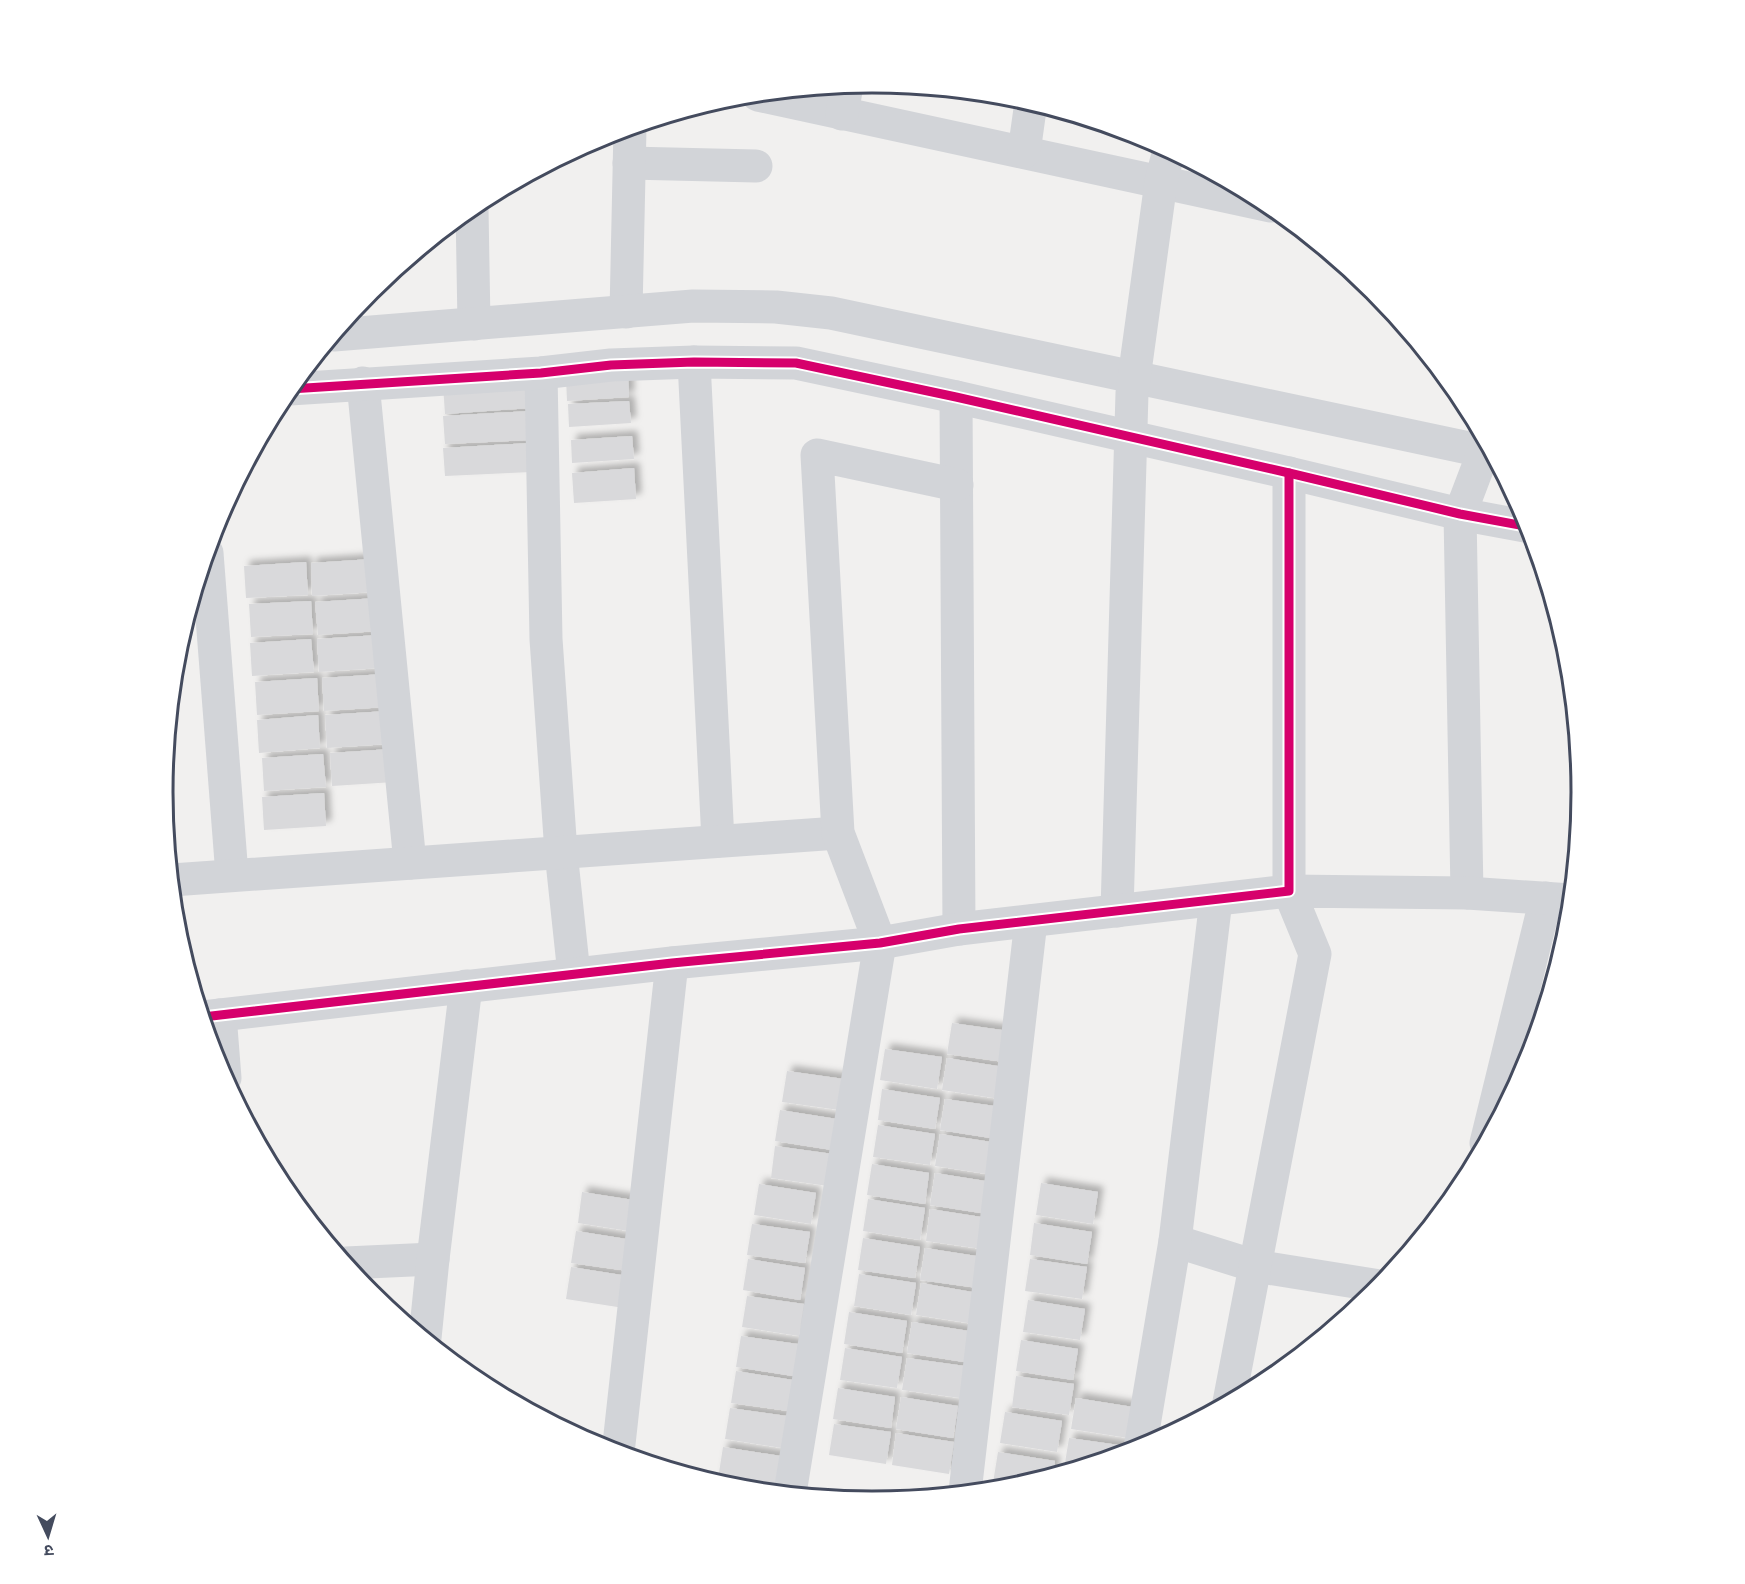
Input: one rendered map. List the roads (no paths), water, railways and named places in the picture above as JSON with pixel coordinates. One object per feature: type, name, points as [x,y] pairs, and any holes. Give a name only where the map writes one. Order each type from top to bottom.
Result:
[{"type":"street","points":[[800,97],[844,99],[1024,152],[1243,200]]},
{"type":"street","points":[[1024,152],[1030,111]]},
{"type":"street","points":[[613,335],[630,137]]},
{"type":"street","points":[[1117,911],[1133,407],[1161,182],[1167,158]]},
{"type":"street","points":[[629,163],[756,166]]},
{"type":"street","points":[[471,220],[474,324]]},
{"type":"street","points":[[303,387],[541,373],[613,335],[693,306],[776,307],[831,313],[1133,407],[1289,473],[1478,471]]},
{"type":"street","points":[[344,334],[474,324],[613,335],[694,362],[796,363],[956,397],[1133,407],[1478,471],[1508,504]]},
{"type":"street","points":[[694,362],[717,841]]},
{"type":"street","points":[[541,373],[546,639],[561,852],[574,974]]},
{"type":"street","points":[[363,383],[410,863]]},
{"type":"street","points":[[956,397],[958,929]]},
{"type":"street","points":[[791,1486],[880,943],[838,833],[818,455],[957,485]]},
{"type":"street","points":[[1467,893],[1478,471]]},
{"type":"street","points":[[1230,1392],[1315,954],[1289,891],[1289,473]]},
{"type":"street","points":[[209,574],[232,875]]},
{"type":"street","points":[[179,879],[838,833]]},
{"type":"street","points":[[211,1016],[672,963],[880,943],[958,929],[1289,891],[1467,893],[1559,899],[1498,1103]]},
{"type":"street","points":[[1142,1437],[1175,1241],[1216,900]]},
{"type":"street","points":[[965,1485],[1031,921]]},
{"type":"street","points":[[619,1443],[672,963]]},
{"type":"street","points":[[426,1329],[466,986]]},
{"type":"street","points":[[1175,1241],[1255,1266],[1369,1284]]},
{"type":"street","points":[[356,1263],[433,1259]]}]
